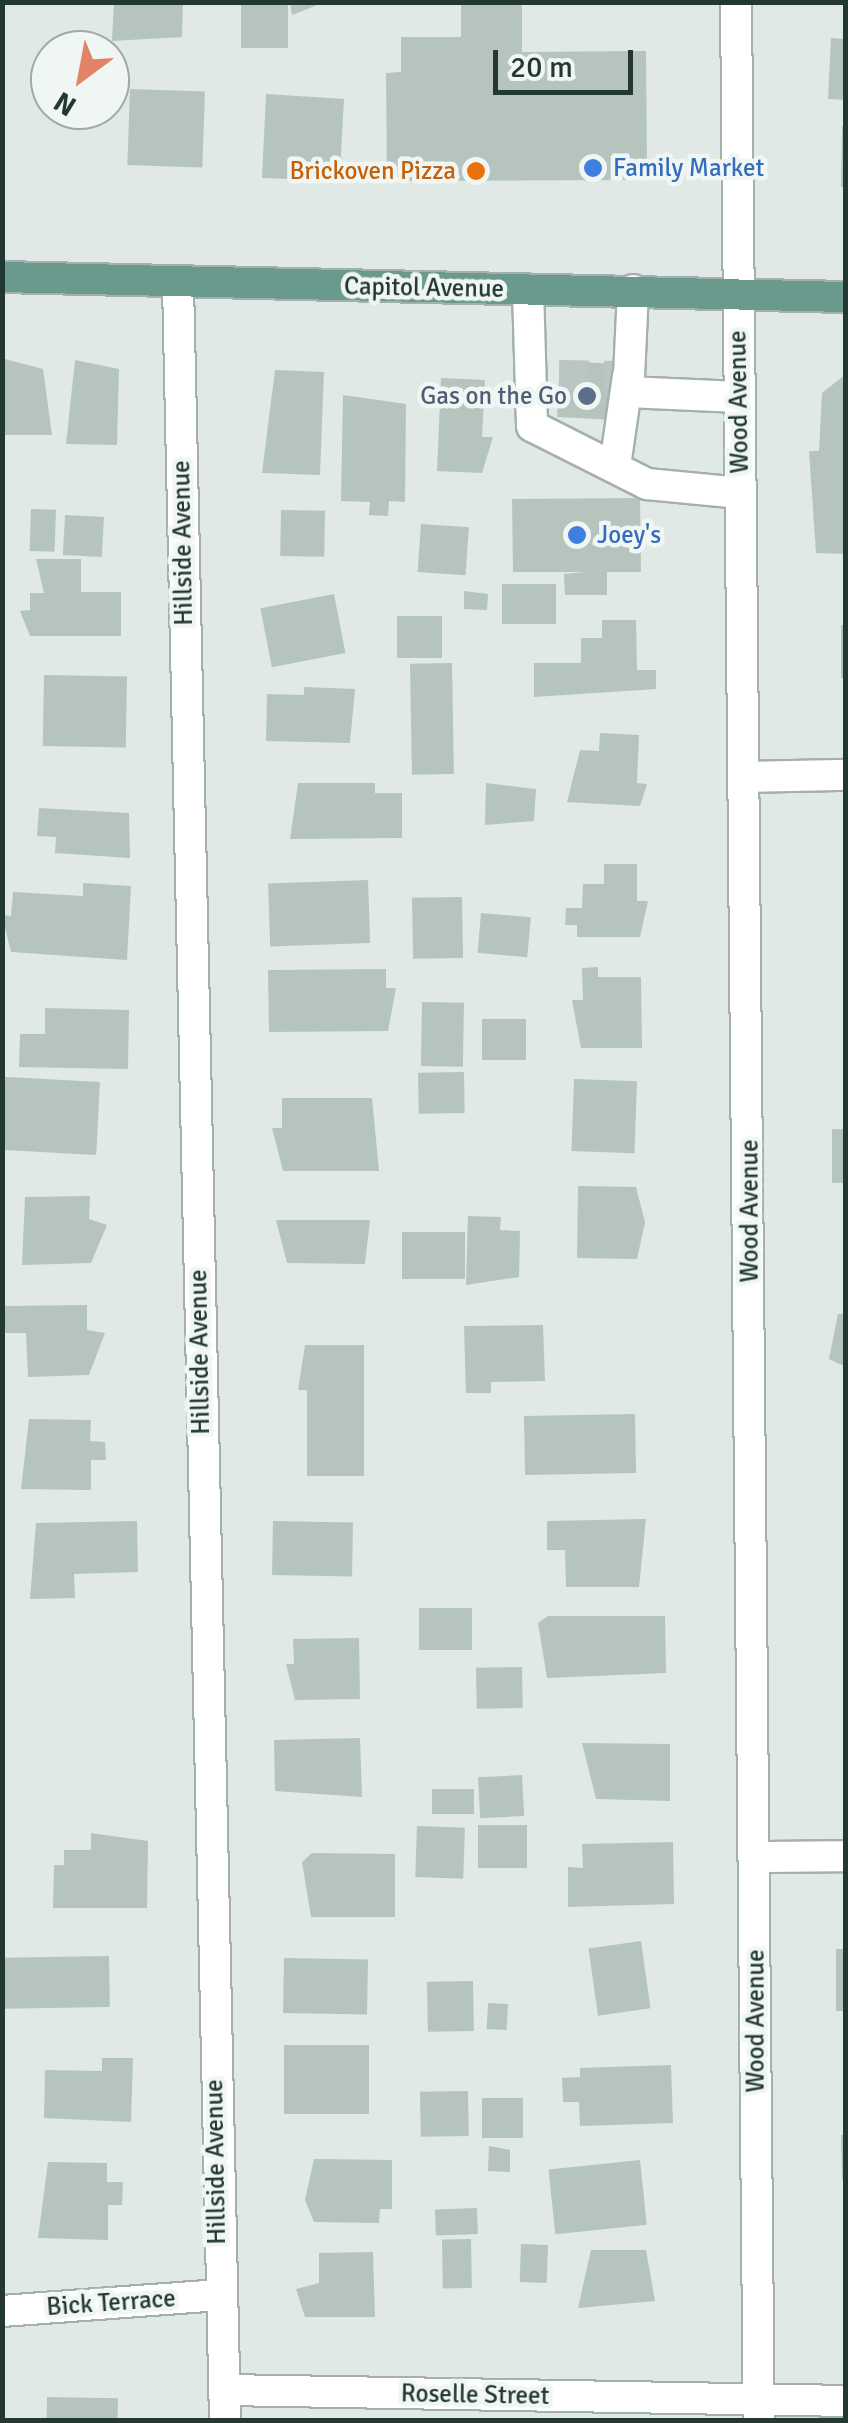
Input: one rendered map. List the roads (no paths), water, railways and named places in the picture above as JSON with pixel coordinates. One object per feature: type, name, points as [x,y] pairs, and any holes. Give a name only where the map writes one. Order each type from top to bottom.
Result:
[{"type":"main road","name":"Capitol Avenue","points":[[2,276],[178,284],[846,297]]},
{"type":"street","name":"Wood Avenue","points":[[736,2],[737,294],[747,777],[758,2411]]},
{"type":"street","name":"Hillside Avenue","points":[[178,284],[219,2295],[225,2405]]},
{"type":"street","points":[[528,290],[545,375],[532,426],[647,484],[741,493]]},
{"type":"street","points":[[615,466],[633,290]]},
{"type":"street","points":[[624,381],[740,397]]},
{"type":"street","points":[[747,777],[846,775]]},
{"type":"street","points":[[756,1857],[846,1856]]},
{"type":"street","name":"Bick Terrace","points":[[2,2311],[219,2295]]},
{"type":"street","name":"Roselle Street","points":[[225,2405],[758,2411],[846,2400]]},
{"type":"tunnel","points":[[559,375],[617,376]]},
{"type":"place","name":"Family Market","points":[[593,168]]},
{"type":"place","name":"Brickoven Pizza","points":[[476,171]]},
{"type":"place","name":"Gas on the Go","points":[[587,396]]},
{"type":"place","name":"Joey's","points":[[577,535]]}]
